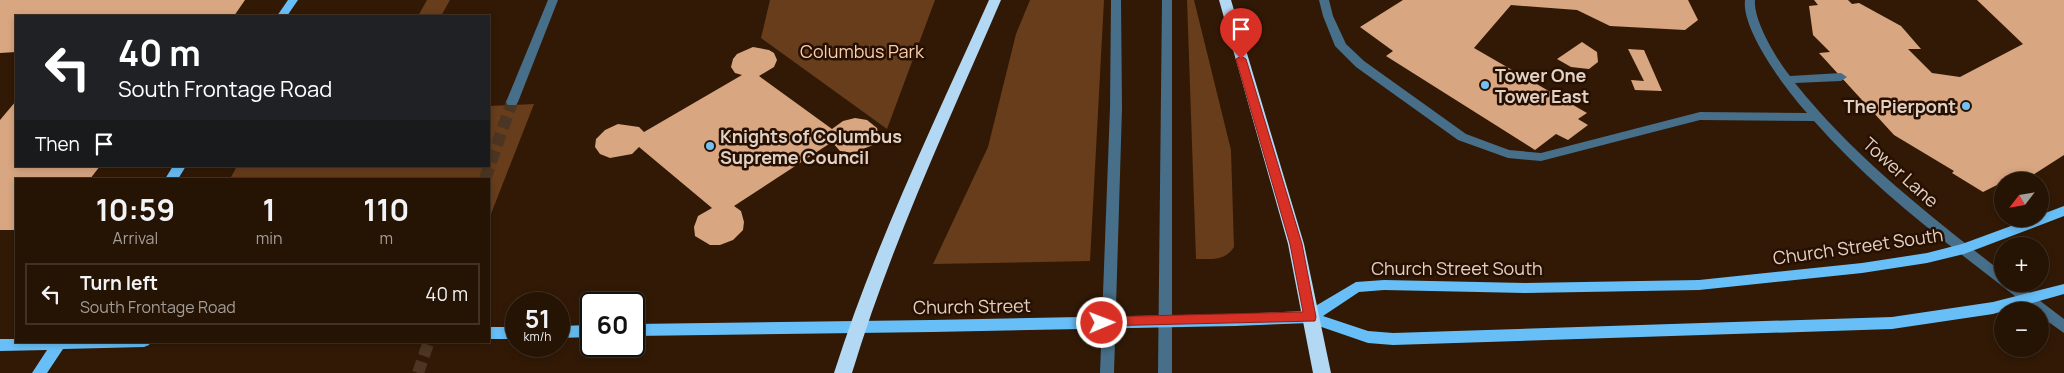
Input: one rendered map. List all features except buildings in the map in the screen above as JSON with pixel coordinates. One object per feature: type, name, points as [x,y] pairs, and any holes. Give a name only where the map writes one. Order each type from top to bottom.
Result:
[{"type":"highway","points":[[843,373],[856,327],[876,273],[995,0]]},
{"type":"highway","points":[[1225,0],[1296,244],[1322,373]]},
{"type":"main road","points":[[283,15],[293,0]]},
{"type":"main road","points":[[172,178],[179,167]]},
{"type":"main road","name":"Church Street South","points":[[1310,317],[1356,287],[1384,285],[1525,288],[1699,284],[1862,268],[1927,258],[1964,249],[2064,212]]},
{"type":"main road","points":[[1310,317],[1368,337],[1393,339],[1892,323],[1993,308],[2064,289]]},
{"type":"main road","name":"Church Street","points":[[645,330],[932,326],[1310,317]]},
{"type":"main road","points":[[490,333],[505,333]]},
{"type":"main road","points":[[0,345],[40,343]]},
{"type":"main road","points":[[39,373],[59,343]]},
{"type":"street","points":[[512,102],[553,0]]},
{"type":"street","points":[[1107,373],[1116,108],[1116,0]]},
{"type":"street","points":[[1165,373],[1167,0]]},
{"type":"street","points":[[1324,0],[1328,16],[1342,46],[1360,64],[1462,137],[1508,154],[1541,156],[1700,116],[1817,118]]},
{"type":"street","name":"Tower Lane","points":[[1750,0],[1749,9],[1779,72],[1829,132],[1921,215],[1994,273]]},
{"type":"street","points":[[1787,80],[1841,77]]},
{"type":"street","points":[[2019,292],[2064,327]]},
{"type":"green space","points":[[427,0],[450,0],[442,15],[419,15]]},
{"type":"green space","name":"Columbus Park","points":[[770,0],[935,0],[887,129],[761,38]]},
{"type":"green space","points":[[1030,0],[1104,0],[1090,261],[933,264],[988,147],[1016,34]]},
{"type":"green space","points":[[1187,0],[1194,0],[1231,150],[1234,247],[1227,255],[1213,259],[1196,259]]},
{"type":"green space","points":[[534,104],[490,216],[490,178],[231,178],[236,167],[490,167],[490,106]]},
{"type":"tunnel","points":[[490,165],[512,102]]},
{"type":"tunnel","points":[[485,178],[489,167]]},
{"type":"tunnel","points":[[418,373],[428,343]]},
{"type":"place","name":"Tower One Tower East","points":[[1485,85]]},
{"type":"place","name":"The Pierpont","points":[[1966,106]]},
{"type":"place","name":"Knights of Columbus Supreme Council","points":[[710,146]]},
{"type":"route","points":[[1102,323],[1310,317],[1296,244],[1241,59]]}]
